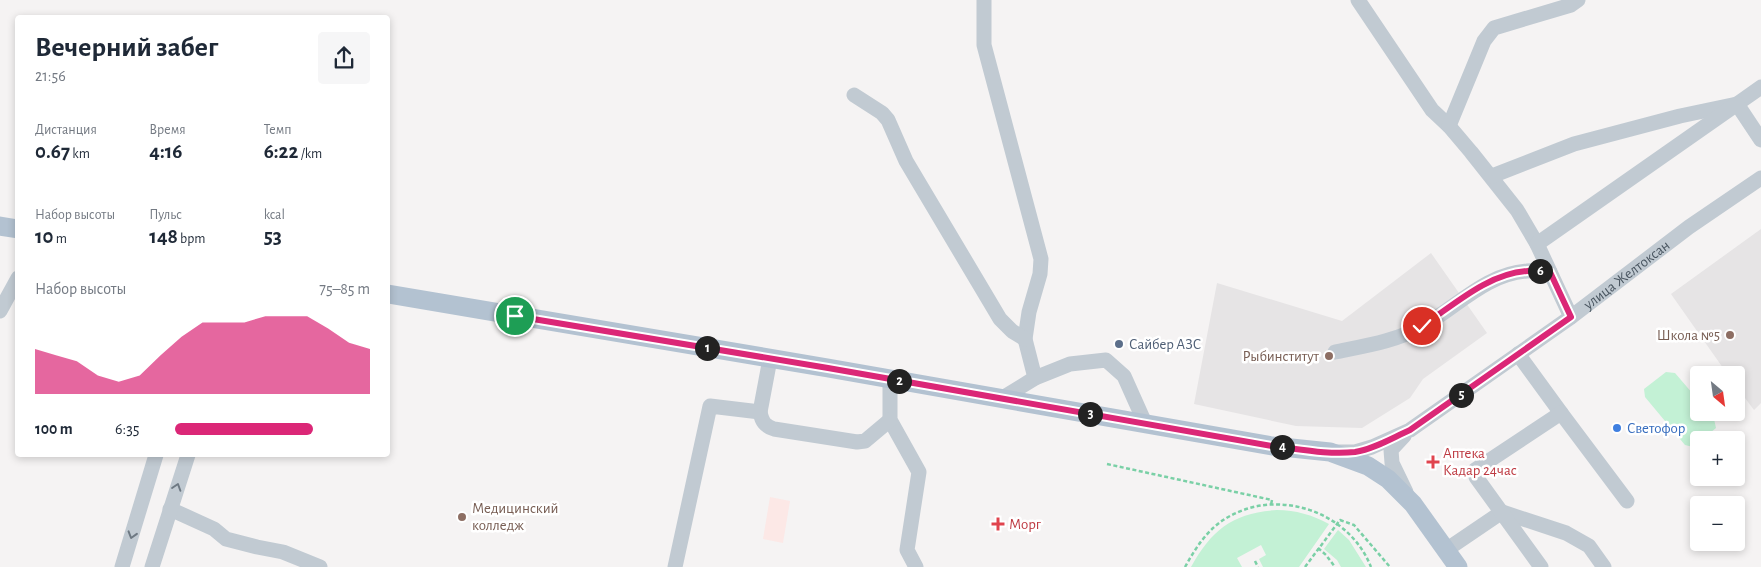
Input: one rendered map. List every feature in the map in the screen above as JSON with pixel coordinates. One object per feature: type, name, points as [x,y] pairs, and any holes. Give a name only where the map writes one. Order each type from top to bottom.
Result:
[{"type":"main road","points":[[0,226],[15,228]]},
{"type":"main road","name":"улица Желтоксан","points":[[390,294],[1272,446],[1330,452]]},
{"type":"main road","points":[[1330,452],[1368,466],[1388,480],[1413,504],[1458,567]]},
{"type":"street","points":[[984,0],[984,45],[1041,259],[1040,274],[1029,312],[1025,339],[1035,378]]},
{"type":"street","points":[[1358,0],[1432,110],[1449,126],[1492,176],[1517,210],[1537,244],[1571,317]]},
{"type":"street","points":[[1449,126],[1484,41],[1494,28],[1571,4],[1578,0]]},
{"type":"street","points":[[1537,244],[1761,87]]},
{"type":"street","points":[[854,96],[882,113],[888,120],[906,161],[1000,319],[1012,331],[1025,339]]},
{"type":"street","points":[[1492,176],[1574,144],[1680,116],[1736,104]]},
{"type":"street","points":[[1736,104],[1761,140]]},
{"type":"street","name":"улица Желтоксан","points":[[1330,452],[1355,452],[1385,442],[1410,430],[1571,317],[1689,227],[1761,178]]},
{"type":"street","points":[[1335,352],[1372,344],[1422,326],[1487,283],[1506,275],[1528,271],[1550,272]]},
{"type":"street","points":[[0,311],[15,284]]},
{"type":"street","points":[[1518,354],[1627,501]]},
{"type":"street","points":[[770,359],[760,412],[762,421],[767,426],[774,429],[857,442],[865,441],[890,420]]},
{"type":"street","points":[[1001,399],[1035,378],[1070,364],[1106,360],[1124,376],[1145,423]]},
{"type":"street","points":[[890,379],[890,420],[918,472],[907,550],[916,567]]},
{"type":"street","points":[[675,567],[710,406],[760,412]]},
{"type":"street","points":[[1541,567],[1476,478],[1475,470],[1561,413]]},
{"type":"street","points":[[1410,430],[1391,450],[1392,463],[1397,476],[1413,504]]},
{"type":"street","points":[[122,567],[155,457]]},
{"type":"street","points":[[152,567],[187,457]]},
{"type":"street","points":[[170,509],[214,529],[226,539],[283,552],[320,567]]},
{"type":"street","points":[[1446,550],[1502,512]]},
{"type":"street","points":[[1502,512],[1566,533],[1589,546],[1604,567]]},
{"type":"path","points":[[1107,464],[1272,500],[1271,505]]},
{"type":"path","points":[[1185,567],[1198,544],[1212,529],[1230,516],[1256,507],[1271,505],[1294,505],[1319,514],[1337,524],[1355,540],[1367,557],[1371,567]]},
{"type":"path","points":[[1306,567],[1340,520],[1354,524],[1390,567]]},
{"type":"path","points":[[1318,548],[1336,567]]},
{"type":"path","points":[[1255,561],[1258,567]]},
{"type":"shaded area","name":"Школа №5","points":[[1761,229],[1761,403],[1754,410],[1745,398],[1745,366],[1722,366],[1671,294]]},
{"type":"shaded area","name":"Рыбинститут","points":[[1431,253],[1487,333],[1423,379],[1410,398],[1362,428],[1296,426],[1194,404],[1217,283],[1342,321]]},
{"type":"shaded area","points":[[770,497],[790,501],[783,543],[763,539]]},
{"type":"green space","points":[[1666,372],[1675,373],[1690,390],[1690,421],[1714,421],[1716,428],[1712,431],[1690,431],[1690,446],[1685,445],[1645,397],[1644,389]]},
{"type":"green space","points":[[1277,510],[1304,514],[1329,524],[1299,567],[1263,567],[1259,559],[1266,555],[1261,545],[1237,558],[1242,567],[1191,567],[1207,542],[1225,525],[1248,515]]},
{"type":"green space","points":[[1338,530],[1349,540],[1366,567],[1341,567],[1337,560],[1324,549]]},
{"type":"place","name":"Школа №5","points":[[1730,335]]},
{"type":"place","name":"Сайбер АЗС","points":[[1119,344]]},
{"type":"place","name":"Рыбинститут","points":[[1329,356]]},
{"type":"place","name":"Светофор","points":[[1617,428]]},
{"type":"place","name":"Аптека Кадар 24час","points":[[1433,462]]},
{"type":"place","name":"Медицинский колледж","points":[[462,517]]},
{"type":"place","name":"Морг","points":[[998,524]]},
{"type":"route","points":[[515,316],[828,368],[1272,446],[1330,452],[1355,452],[1385,442],[1410,430],[1571,317],[1550,272],[1528,271],[1506,275],[1487,283],[1422,326]]}]
